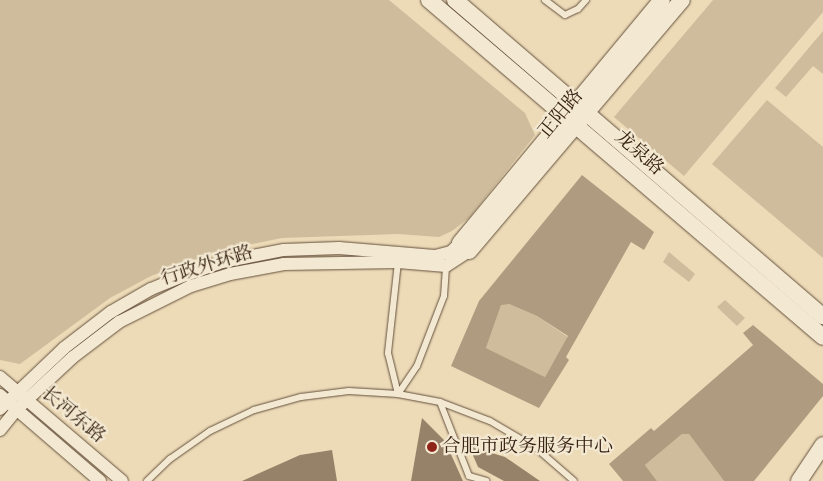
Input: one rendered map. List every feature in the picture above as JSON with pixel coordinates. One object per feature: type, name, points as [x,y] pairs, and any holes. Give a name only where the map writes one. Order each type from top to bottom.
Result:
[{"type":"street","name":"龙泉路","points":[[429,0],[569,109],[823,316]]},
{"type":"street","name":"龙泉路","points":[[455,0],[569,109]]},
{"type":"street","name":"正阳路","points":[[464,247],[569,109],[662,0]]},
{"type":"street","name":"正阳路","points":[[464,247],[582,120],[682,0]]},
{"type":"street","name":"龙泉路","points":[[582,120],[823,337]]},
{"type":"street","points":[[446,266],[464,247]]},
{"type":"street","name":"行政外环路","points":[[16,391],[64,348],[110,312],[151,290],[222,262],[284,250],[339,248],[441,256],[464,247]]},
{"type":"street","name":"行政外环路","points":[[0,430],[10,403],[120,322],[191,286],[230,274],[284,264],[398,262],[446,266]]},
{"type":"street","name":"长河东路","points":[[0,377],[16,391],[10,403]]},
{"type":"street","name":"长河东路","points":[[10,403],[100,481]]},
{"type":"street","name":"长河东路","points":[[10,403],[122,481]]},
{"type":"street","points":[[799,481],[823,444]]},
{"type":"lane","points":[[545,0],[565,15],[583,1]]},
{"type":"lane","points":[[398,262],[388,353],[398,394]]},
{"type":"lane","points":[[398,394],[417,366],[444,296],[446,266]]},
{"type":"lane","points":[[147,481],[170,459],[210,431],[254,410],[301,397],[349,391],[398,394],[440,402],[498,425],[536,448],[574,481]]},
{"type":"lane","points":[[440,402],[469,476],[486,481]]},
{"type":"shaded area","points":[[0,0],[389,0],[525,113],[535,135],[470,217],[452,231],[439,237],[398,234],[282,238],[218,251],[151,276],[110,298],[20,364],[0,360]]},
{"type":"shaded area","points":[[713,0],[823,0],[823,12],[684,176],[614,117]]},
{"type":"shaded area","points":[[823,31],[823,74],[813,66],[786,97],[775,88]]},
{"type":"shaded area","points":[[767,100],[823,147],[823,258],[712,164]]},
{"type":"shaded area","points":[[582,175],[654,232],[644,250],[631,242],[566,357],[569,360],[539,408],[451,366],[479,301]],"holes":[[[509,304],[537,316],[568,336],[545,377],[486,348],[501,305]]]},
{"type":"shaded area","points":[[669,252],[695,274],[689,282],[663,262]]},
{"type":"shaded area","points":[[725,300],[745,318],[737,326],[717,307]]},
{"type":"shaded area","points":[[501,304],[509,304],[537,316],[568,337],[545,377],[486,348]]},
{"type":"shaded area","points":[[753,325],[823,384],[823,396],[754,481],[724,481],[689,434],[682,434],[645,465],[657,481],[623,481],[609,464],[651,428],[654,431],[753,345],[743,333]]},
{"type":"shaded area","points":[[682,434],[689,434],[724,481],[657,481],[645,465]]},
{"type":"building","name":"合肥市政务服务中心","points":[[422,418],[445,441],[463,481],[411,481]]},
{"type":"building","points":[[469,446],[505,457],[540,481],[504,481],[478,467]]},
{"type":"building","points":[[332,450],[337,481],[242,481],[300,455]]},
{"type":"place","name":"合肥市政务服务中心","points":[[432,447]]}]
